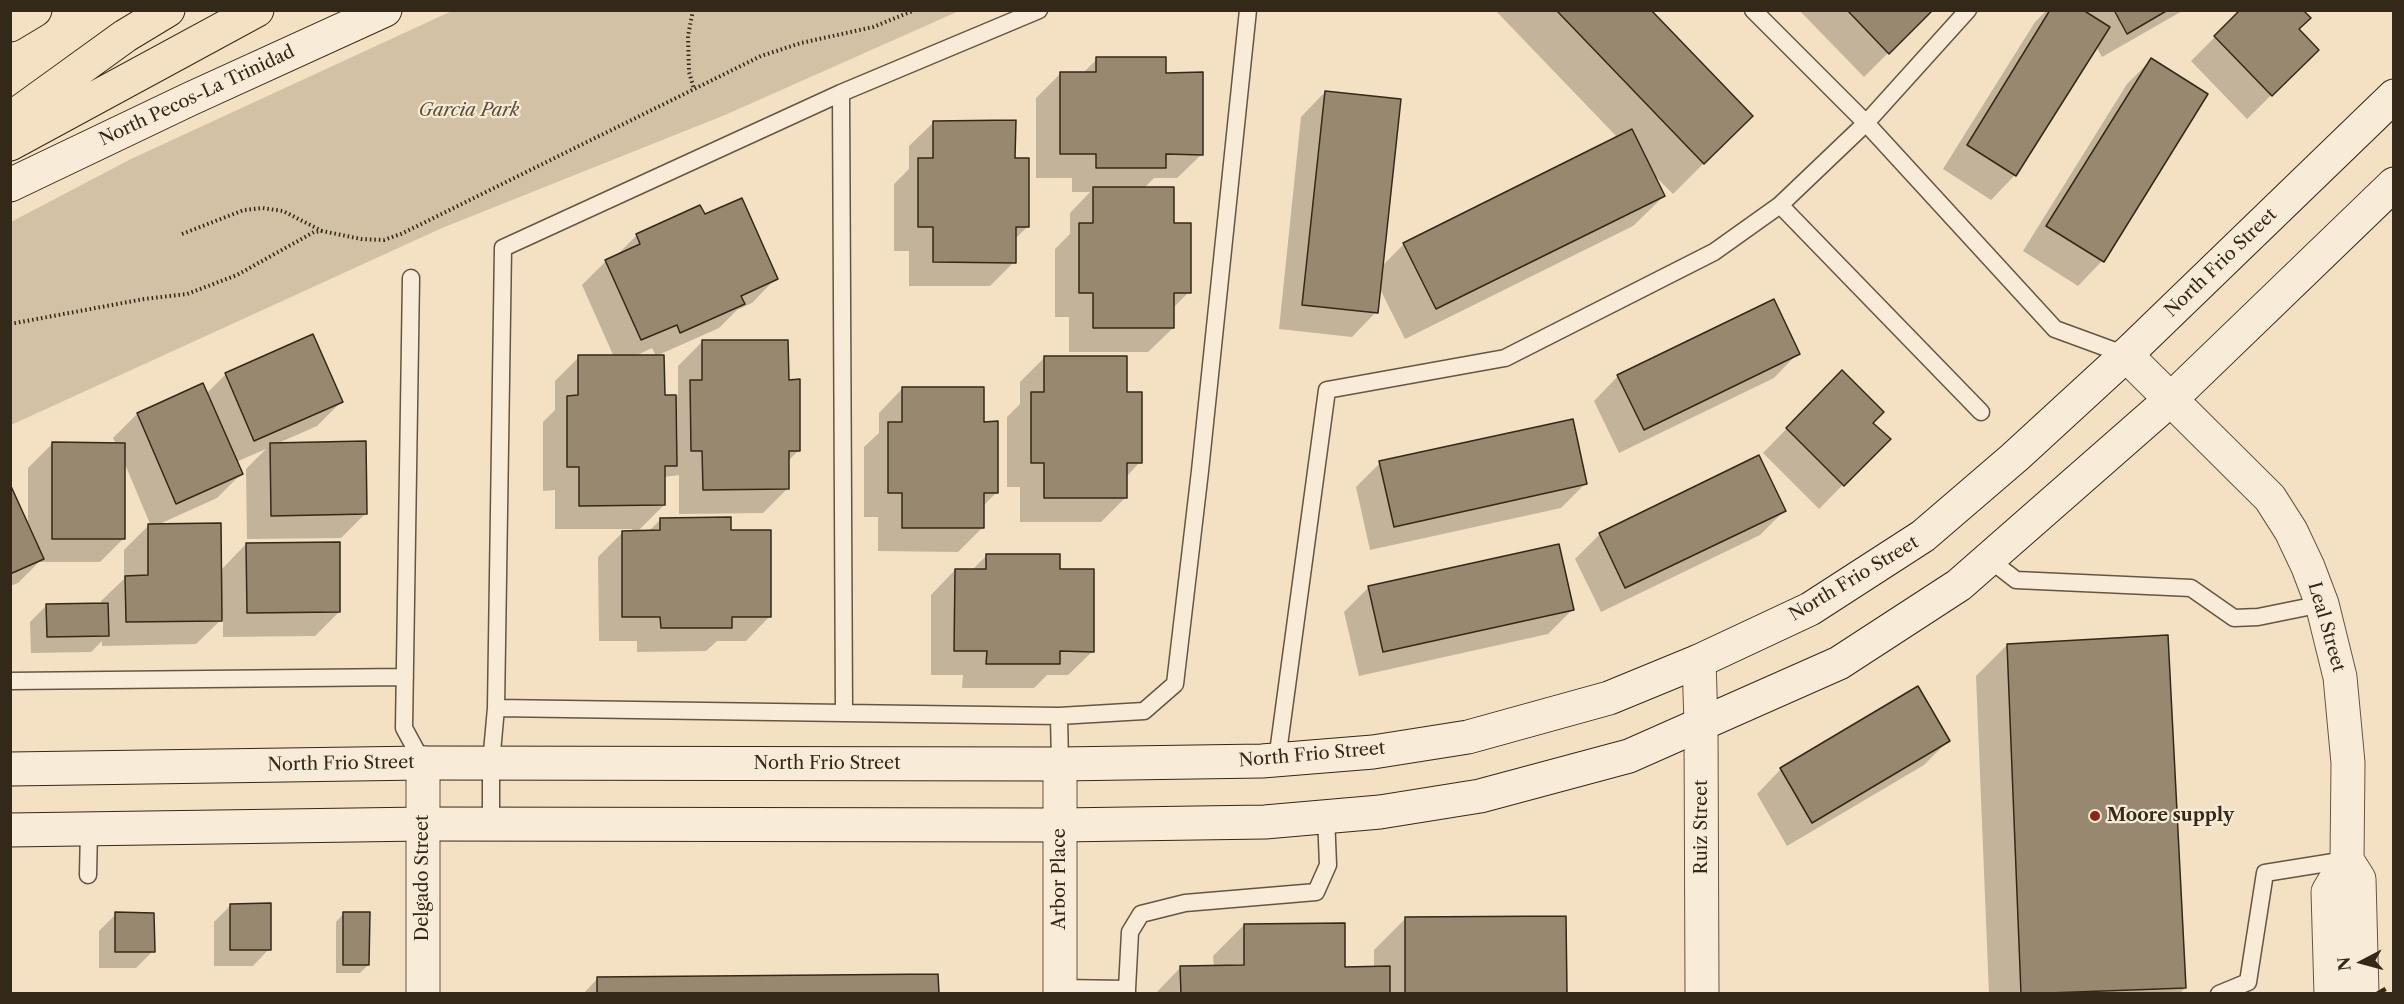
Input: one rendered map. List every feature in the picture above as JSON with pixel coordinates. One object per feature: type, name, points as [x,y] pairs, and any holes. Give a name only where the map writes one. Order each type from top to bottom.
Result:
[{"type":"highway","points":[[10,25],[35,10]]},
{"type":"highway","points":[[10,118],[125,36],[168,10]]},
{"type":"highway","points":[[10,144],[257,10]]},
{"type":"main road","name":"North Pecos-La Trinidad","points":[[10,186],[180,104],[385,10]]},
{"type":"main road","name":"North Frio Street","points":[[10,769],[423,763],[1060,764],[1277,760],[1373,752],[1468,736],[1609,698],[1699,661],[1810,609],[1923,536],[2015,458],[2126,356],[2394,96]]},
{"type":"main road","points":[[10,830],[423,824],[1060,825],[1265,822],[1380,812],[1480,796],[1629,756],[1839,663],[1959,585],[2170,400],[2394,184]]},
{"type":"main road","name":"Leal Street","points":[[2126,356],[2270,498],[2291,531],[2322,604],[2340,676],[2348,763],[2347,860],[2359,879],[2362,993]]},
{"type":"main road","name":"Ruiz Street","points":[[1699,661],[1702,993]]},
{"type":"main road","name":"Delgado Street","points":[[423,763],[423,993]]},
{"type":"main road","name":"Arbor Place","points":[[1060,764],[1060,991]]},
{"type":"main road","points":[[2331,993],[2328,892],[2347,860]]},
{"type":"lane","points":[[491,824],[491,763],[496,708],[503,248],[840,93],[1039,10]]},
{"type":"lane","points":[[496,708],[1059,716],[1144,711],[1175,684],[1200,471],[1248,10]]},
{"type":"lane","points":[[1754,10],[1866,123],[2055,328],[2126,356]]},
{"type":"lane","points":[[1277,760],[1327,390],[1505,358],[1714,252],[1780,205],[1866,123],[1968,10]]},
{"type":"lane","points":[[840,93],[844,713]]},
{"type":"lane","points":[[1780,205],[1981,412]]},
{"type":"lane","points":[[411,278],[404,728],[423,763]]},
{"type":"lane","points":[[1989,559],[2016,580],[2191,588],[2234,618],[2258,617],[2322,604]]},
{"type":"lane","points":[[10,681],[405,677]]},
{"type":"lane","points":[[1059,716],[1060,764]]},
{"type":"lane","points":[[1060,991],[1127,991],[1130,932],[1141,914],[1185,903],[1316,892],[1328,865],[1326,816]]},
{"type":"lane","points":[[88,875],[90,829]]},
{"type":"lane","points":[[2219,993],[2248,982],[2265,873],[2347,860]]},
{"type":"path","points":[[693,10],[688,36],[689,72],[694,89]]},
{"type":"path","points":[[182,234],[244,210],[262,208],[283,211],[322,231],[361,239],[384,240],[401,234],[761,56],[801,43],[873,27],[915,10]]},
{"type":"path","points":[[10,324],[144,299],[187,294],[237,275],[299,239],[322,231]]},
{"type":"green space","name":"Garcia Park","points":[[454,10],[959,11],[725,115],[442,228],[11,425],[11,222],[131,159]]},
{"type":"building","points":[[1556,10],[1651,10],[1753,116],[1704,164]]},
{"type":"building","points":[[1847,10],[1933,10],[1889,54]]},
{"type":"building","points":[[2050,10],[2083,10],[2110,27],[2016,176],[1967,145]]},
{"type":"building","points":[[2114,10],[2168,10],[2127,34]]},
{"type":"building","points":[[2240,10],[2303,10],[2311,18],[2299,29],[2319,50],[2272,96],[2214,36]]},
{"type":"building","points":[[1096,57],[1166,57],[1166,73],[1203,72],[1203,155],[1166,154],[1166,168],[1096,168],[1096,154],[1060,154],[1060,72],[1096,72]]},
{"type":"building","points":[[2151,58],[2208,94],[2104,262],[2046,226]]},
{"type":"building","points":[[1325,91],[1401,99],[1378,313],[1302,305]]},
{"type":"building","points":[[1016,120],[1015,158],[1029,158],[1029,227],[1016,227],[1016,263],[933,262],[933,227],[918,227],[918,158],[933,158],[933,121]]},
{"type":"building","points":[[1632,129],[1665,196],[1436,309],[1403,243]]},
{"type":"building","points":[[1093,187],[1174,187],[1174,223],[1191,223],[1191,293],[1174,293],[1174,328],[1093,328],[1093,293],[1079,293],[1079,223],[1093,223]]},
{"type":"building","points":[[742,198],[778,279],[741,296],[745,304],[680,333],[677,325],[641,340],[605,260],[640,244],[636,234],[700,205],[705,214]]},
{"type":"building","points":[[1774,299],[1800,354],[1644,430],[1617,375]]},
{"type":"building","points":[[313,334],[343,402],[254,441],[225,373]]},
{"type":"building","points":[[702,340],[788,340],[789,380],[800,379],[800,451],[789,451],[789,489],[703,490],[702,451],[691,451],[690,380],[702,380]]},
{"type":"building","points":[[578,355],[664,355],[665,395],[676,395],[677,466],[665,466],[665,505],[579,506],[579,467],[567,467],[567,396],[578,395]]},
{"type":"building","points":[[1044,356],[1127,356],[1127,392],[1142,392],[1142,463],[1127,463],[1127,498],[1044,498],[1044,463],[1031,463],[1031,392],[1044,392]]},
{"type":"building","points":[[1842,370],[1884,412],[1873,423],[1891,439],[1844,486],[1786,428]]},
{"type":"building","points":[[203,383],[243,474],[176,504],[137,413]]},
{"type":"building","points":[[902,387],[984,387],[984,422],[998,421],[998,493],[984,493],[984,528],[902,528],[902,493],[888,493],[888,422],[902,422]]},
{"type":"building","points":[[1573,419],[1587,484],[1394,527],[1379,461]]},
{"type":"building","points":[[366,441],[367,514],[271,516],[270,443]]},
{"type":"building","points":[[52,442],[125,443],[125,539],[52,539]]},
{"type":"building","points":[[1759,455],[1786,511],[1625,588],[1599,533]]},
{"type":"building","points":[[10,484],[44,559],[10,574]]},
{"type":"building","points":[[731,517],[731,530],[771,530],[771,617],[732,617],[732,628],[661,628],[660,617],[622,617],[622,531],[660,530],[660,518]]},
{"type":"building","points":[[221,523],[222,621],[126,622],[125,576],[148,575],[148,524]]},
{"type":"building","points":[[340,542],[340,612],[247,613],[246,543]]},
{"type":"building","points":[[1559,544],[1574,610],[1383,652],[1368,586]]},
{"type":"building","points":[[986,554],[1060,554],[1060,569],[1094,569],[1094,652],[1060,651],[1060,664],[986,664],[987,651],[954,651],[955,569],[986,569]]},
{"type":"building","points":[[108,603],[109,636],[47,637],[46,604]]},
{"type":"building","name":"Moore supply","points":[[2168,635],[2186,988],[2021,994],[2007,644]]},
{"type":"building","points":[[1918,686],[1950,741],[1812,823],[1780,768]]},
{"type":"building","points":[[271,903],[271,950],[230,950],[230,904]]},
{"type":"building","points":[[115,912],[154,913],[155,952],[115,952]]},
{"type":"building","points":[[343,912],[370,912],[369,965],[343,965]]},
{"type":"building","points":[[1566,916],[1567,994],[1405,994],[1405,917]]},
{"type":"building","points":[[1345,923],[1345,967],[1390,966],[1390,994],[1181,994],[1180,966],[1244,965],[1244,924]]},
{"type":"building","points":[[938,974],[939,994],[597,994],[597,977]]},
{"type":"railway","points":[[2377,994],[2394,984]]},
{"type":"place","name":"Moore supply","points":[[2095,816]]}]
